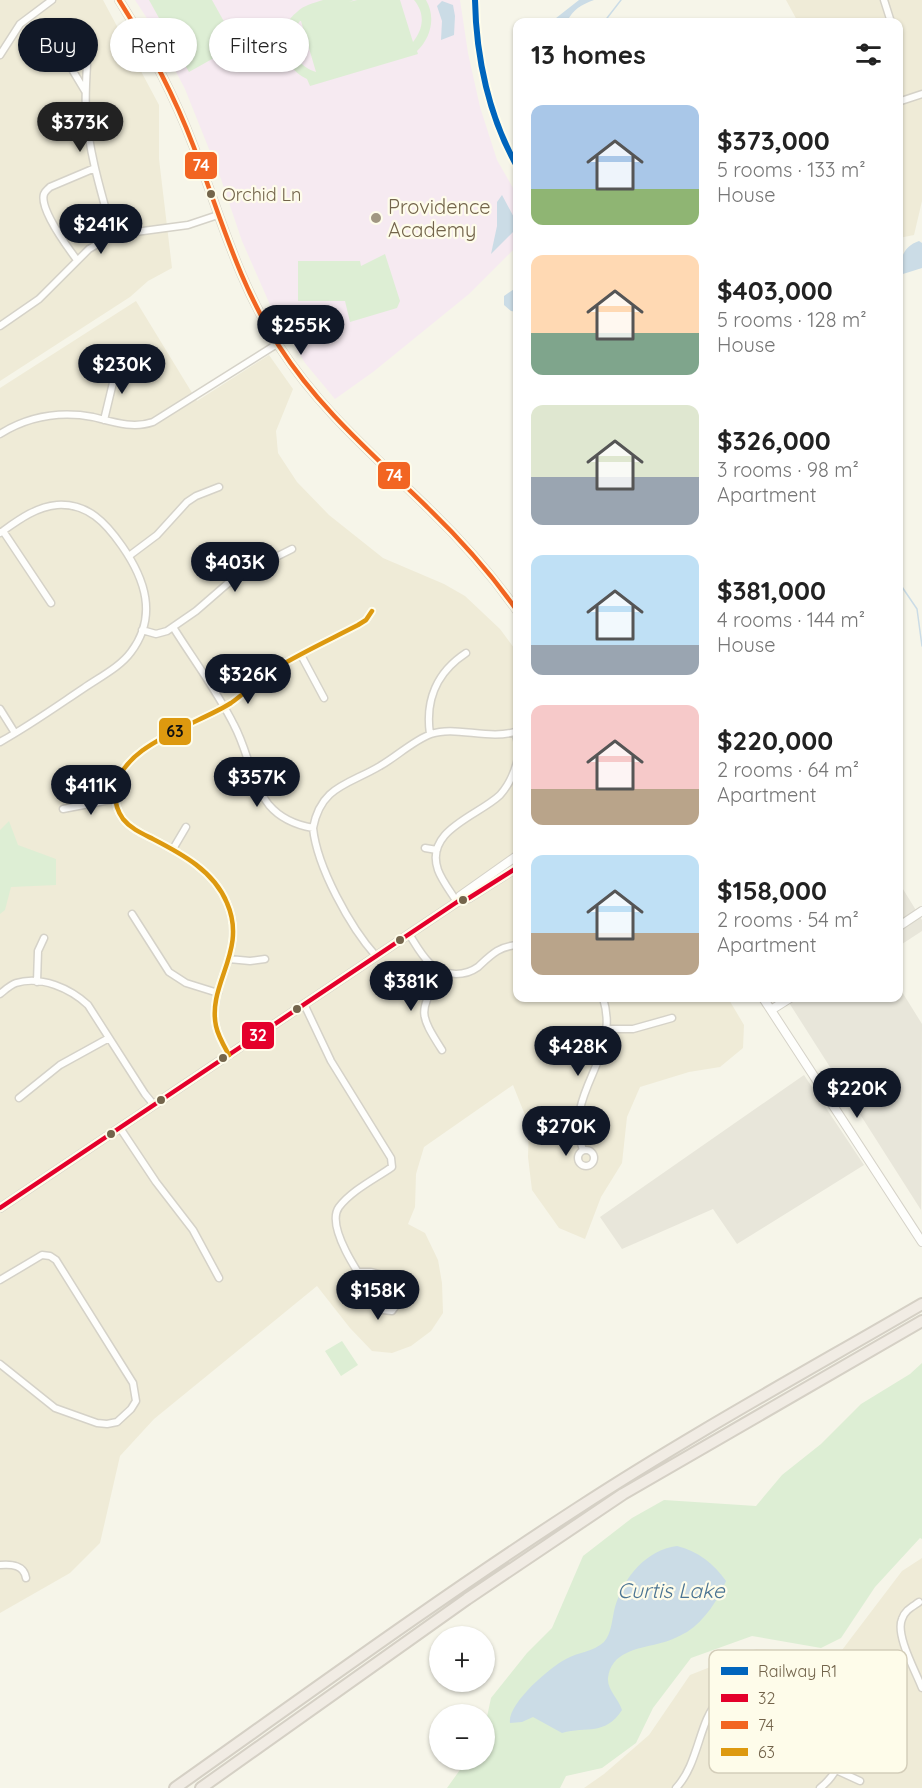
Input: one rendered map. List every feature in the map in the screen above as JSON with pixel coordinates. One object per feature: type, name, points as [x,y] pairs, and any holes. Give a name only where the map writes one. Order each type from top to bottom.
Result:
[{"type":"highway","points":[[175,1788],[461,1585],[579,1507],[655,1459],[922,1304]]},
{"type":"highway","points":[[201,1788],[467,1599],[613,1500],[922,1321]]},
{"type":"street","points":[[0,55],[20,24],[52,0]]},
{"type":"street","points":[[119,0],[177,106],[247,289],[277,344],[331,414],[458,539],[513,606]]},
{"type":"street","points":[[884,0],[890,18]]},
{"type":"street","points":[[74,72],[86,93]]},
{"type":"street","points":[[87,72],[86,111],[94,168],[113,235]]},
{"type":"street","points":[[903,100],[922,94]]},
{"type":"street","points":[[76,260],[55,229],[43,198],[44,192],[50,187],[94,168]]},
{"type":"street","points":[[0,326],[39,299],[89,249],[113,235],[188,225],[218,215]]},
{"type":"street","points":[[0,434],[18,425],[46,416],[77,415],[134,425],[153,422],[277,344]]},
{"type":"street","points":[[104,420],[117,366]]},
{"type":"street","points":[[129,556],[157,534],[187,502],[219,487]]},
{"type":"street","points":[[0,742],[120,663],[130,654],[142,630],[146,602],[139,574],[113,533],[98,517],[78,507],[56,505],[36,510],[2,532],[51,603]]},
{"type":"street","points":[[142,630],[162,634],[196,611],[234,578],[292,549]]},
{"type":"street","points":[[229,1055],[216,1026],[216,1004],[233,945],[233,925],[228,905],[222,892],[205,872],[173,849],[128,825],[118,811],[115,799],[116,782],[120,773],[137,755],[182,727],[224,707],[264,676],[358,625],[372,612]]},
{"type":"street","points":[[173,627],[235,727],[263,796],[282,816],[294,823],[313,828]]},
{"type":"street","points":[[430,734],[431,695],[437,682],[454,661],[466,653]]},
{"type":"street","points":[[302,655],[324,698]]},
{"type":"street","points":[[0,709],[15,733]]},
{"type":"street","points":[[376,956],[352,924],[318,855],[313,828],[320,807],[334,789],[379,767],[430,734],[455,732],[491,735],[513,732]]},
{"type":"street","points":[[457,902],[438,870],[437,850],[445,834],[500,794],[513,773]]},
{"type":"street","points":[[63,809],[115,799]]},
{"type":"street","points":[[173,849],[186,827]]},
{"type":"street","points":[[425,848],[437,850]]},
{"type":"street","points":[[457,902],[460,896],[513,859]]},
{"type":"street","points":[[0,1208],[457,902],[469,898],[513,870]]},
{"type":"street","points":[[903,924],[922,911]]},
{"type":"street","points":[[132,914],[169,972],[186,983],[219,993]]},
{"type":"street","points":[[409,934],[426,961],[441,972],[455,974],[469,972],[500,948],[513,946]]},
{"type":"street","points":[[37,982],[38,951],[44,938]]},
{"type":"street","points":[[229,959],[250,961],[265,959]]},
{"type":"street","points":[[441,972],[425,1001],[423,1014],[426,1026],[442,1050]]},
{"type":"street","points":[[0,994],[17,982],[37,982],[68,989],[80,996],[154,1105]]},
{"type":"street","points":[[584,1150],[579,1130],[582,1101],[604,1047],[607,1029],[604,1002]]},
{"type":"street","points":[[766,1002],[922,1242]]},
{"type":"street","points":[[771,1010],[784,1002]]},
{"type":"street","points":[[304,1004],[331,1061],[391,1158],[392,1167],[353,1194],[339,1207],[335,1215],[335,1227],[341,1243],[359,1272],[383,1310],[393,1311],[397,1307],[399,1279],[371,1272],[359,1272]]},
{"type":"street","points":[[607,1029],[633,1029],[672,1018]]},
{"type":"street","points":[[19,1098],[60,1065],[110,1038]]},
{"type":"street","points":[[120,1128],[156,1182],[193,1230],[219,1278]]},
{"type":"street","points":[[0,1280],[42,1255],[56,1260],[133,1383],[136,1401],[117,1422],[97,1423],[55,1408],[0,1364]]},
{"type":"street","points":[[0,1565],[19,1567],[25,1572],[27,1578]]},
{"type":"street","points":[[907,1650],[900,1625],[906,1611],[919,1602]]},
{"type":"street","points":[[907,1650],[922,1688]]},
{"type":"street","points":[[676,1788],[693,1763],[709,1717]]},
{"type":"street","points":[[820,1788],[834,1773]]},
{"type":"street","points":[[843,1773],[860,1781]]},
{"type":"shaded area","points":[[0,0],[103,0],[113,18],[110,18],[110,72],[141,72],[159,105],[159,159],[172,268],[148,281],[130,297],[0,381]]},
{"type":"shaded area","name":"Providence Academy","points":[[135,0],[460,0],[468,53],[480,107],[497,160],[513,188],[513,250],[469,294],[373,372],[335,399],[305,363],[271,307],[242,241],[221,179],[176,72],[197,72],[197,18],[147,18]]},
{"type":"shaded area","points":[[786,0],[922,0],[922,201],[914,235],[903,237],[903,18],[796,18]]},
{"type":"shaded area","points":[[136,301],[197,401],[269,355],[293,389],[276,431],[278,453],[297,482],[329,515],[383,558],[444,584],[465,596],[500,629],[513,647],[513,1002],[730,1002],[744,1025],[743,1048],[720,1067],[689,1072],[640,1087],[627,1117],[622,1163],[601,1197],[585,1239],[559,1228],[532,1190],[528,1157],[529,1125],[513,1085],[424,1147],[416,1174],[415,1207],[408,1224],[425,1233],[438,1260],[442,1283],[443,1313],[431,1331],[411,1346],[392,1353],[372,1351],[350,1328],[317,1286],[154,1419],[120,1456],[100,1543],[70,1573],[0,1613],[0,388]]},
{"type":"shaded area","points":[[903,889],[922,920],[922,931],[903,943]]},
{"type":"shaded area","points":[[903,993],[922,1024],[921,1210],[789,1002],[903,1002]]},
{"type":"shaded area","points":[[804,1075],[864,1165],[737,1244],[713,1209],[622,1249],[600,1217]]},
{"type":"shaded area","points":[[922,1558],[922,1788],[584,1788],[649,1735],[690,1675],[709,1668],[709,1773],[907,1773],[907,1650],[842,1650],[902,1571]]},
{"type":"green space","points":[[149,0],[212,0],[222,18],[209,18],[209,61],[197,68],[197,18],[159,18]]},
{"type":"green space","points":[[323,0],[354,0],[349,2],[400,0],[413,42],[422,21],[420,10],[414,0],[426,0],[431,13],[429,34],[417,51],[418,54],[310,86],[307,79],[297,72],[309,72],[309,69],[316,72],[309,48],[309,18],[291,18],[306,6]]},
{"type":"green space","points":[[385,254],[400,301],[397,308],[350,322],[345,301],[298,301],[298,261],[360,261],[361,266]]},
{"type":"green space","points":[[9,821],[18,845],[56,859],[56,885],[11,887],[5,910],[0,914],[0,830]]},
{"type":"green space","points":[[342,1341],[358,1365],[341,1376],[325,1351]]},
{"type":"green space","points":[[922,1363],[922,1539],[920,1538],[875,1587],[841,1638],[821,1648],[752,1636],[691,1658],[653,1708],[636,1743],[602,1768],[566,1776],[560,1788],[447,1788],[460,1770],[495,1770],[495,1704],[490,1704],[491,1698],[527,1653],[552,1628],[583,1556],[632,1518],[664,1500],[756,1506],[782,1475],[821,1444],[861,1404],[910,1374]]},
{"type":"water","points":[[579,0],[594,0],[578,8],[570,18],[556,18]]},
{"type":"water","points":[[442,1],[453,5],[455,16],[454,35],[441,40],[442,21],[437,6]]},
{"type":"water","points":[[502,195],[513,216],[513,232],[491,254],[497,226],[497,202]]},
{"type":"water","points":[[919,241],[922,243],[922,268],[903,274],[903,256],[909,246]]},
{"type":"water","points":[[513,290],[513,311],[504,305],[504,296]]},
{"type":"water","name":"Curtis Lake","points":[[677,1546],[705,1559],[726,1581],[710,1609],[700,1622],[687,1632],[669,1641],[626,1653],[614,1662],[610,1669],[608,1682],[622,1710],[616,1718],[609,1724],[595,1729],[562,1733],[533,1717],[522,1722],[510,1723],[515,1706],[540,1678],[566,1659],[595,1648],[604,1642],[610,1630],[619,1596],[624,1585],[638,1567],[656,1553]]},
{"type":"waterway","points":[[607,18],[621,0]]},
{"type":"waterway","points":[[903,588],[917,609],[922,646]]},
{"type":"rail line","name":"R1","points":[[475,0],[478,43],[486,87],[499,129],[513,158]]},
{"type":"transit line","name":"74","points":[[119,0],[169,89],[193,145],[241,273],[279,346],[330,412],[453,533],[513,605]]},
{"type":"transit line","name":"63","points":[[229,1055],[217,1030],[215,1011],[233,937],[232,920],[227,903],[206,873],[175,851],[137,831],[123,819],[115,797],[119,777],[129,763],[143,750],[231,703],[271,671],[358,625],[366,620],[372,611]]},
{"type":"transit line","name":"32","points":[[0,1208],[457,902],[469,898],[513,870]]},
{"type":"place","name":"Orchid Ln","points":[[211,194]]},
{"type":"place","name":"Providence Academy","points":[[376,218]]}]
